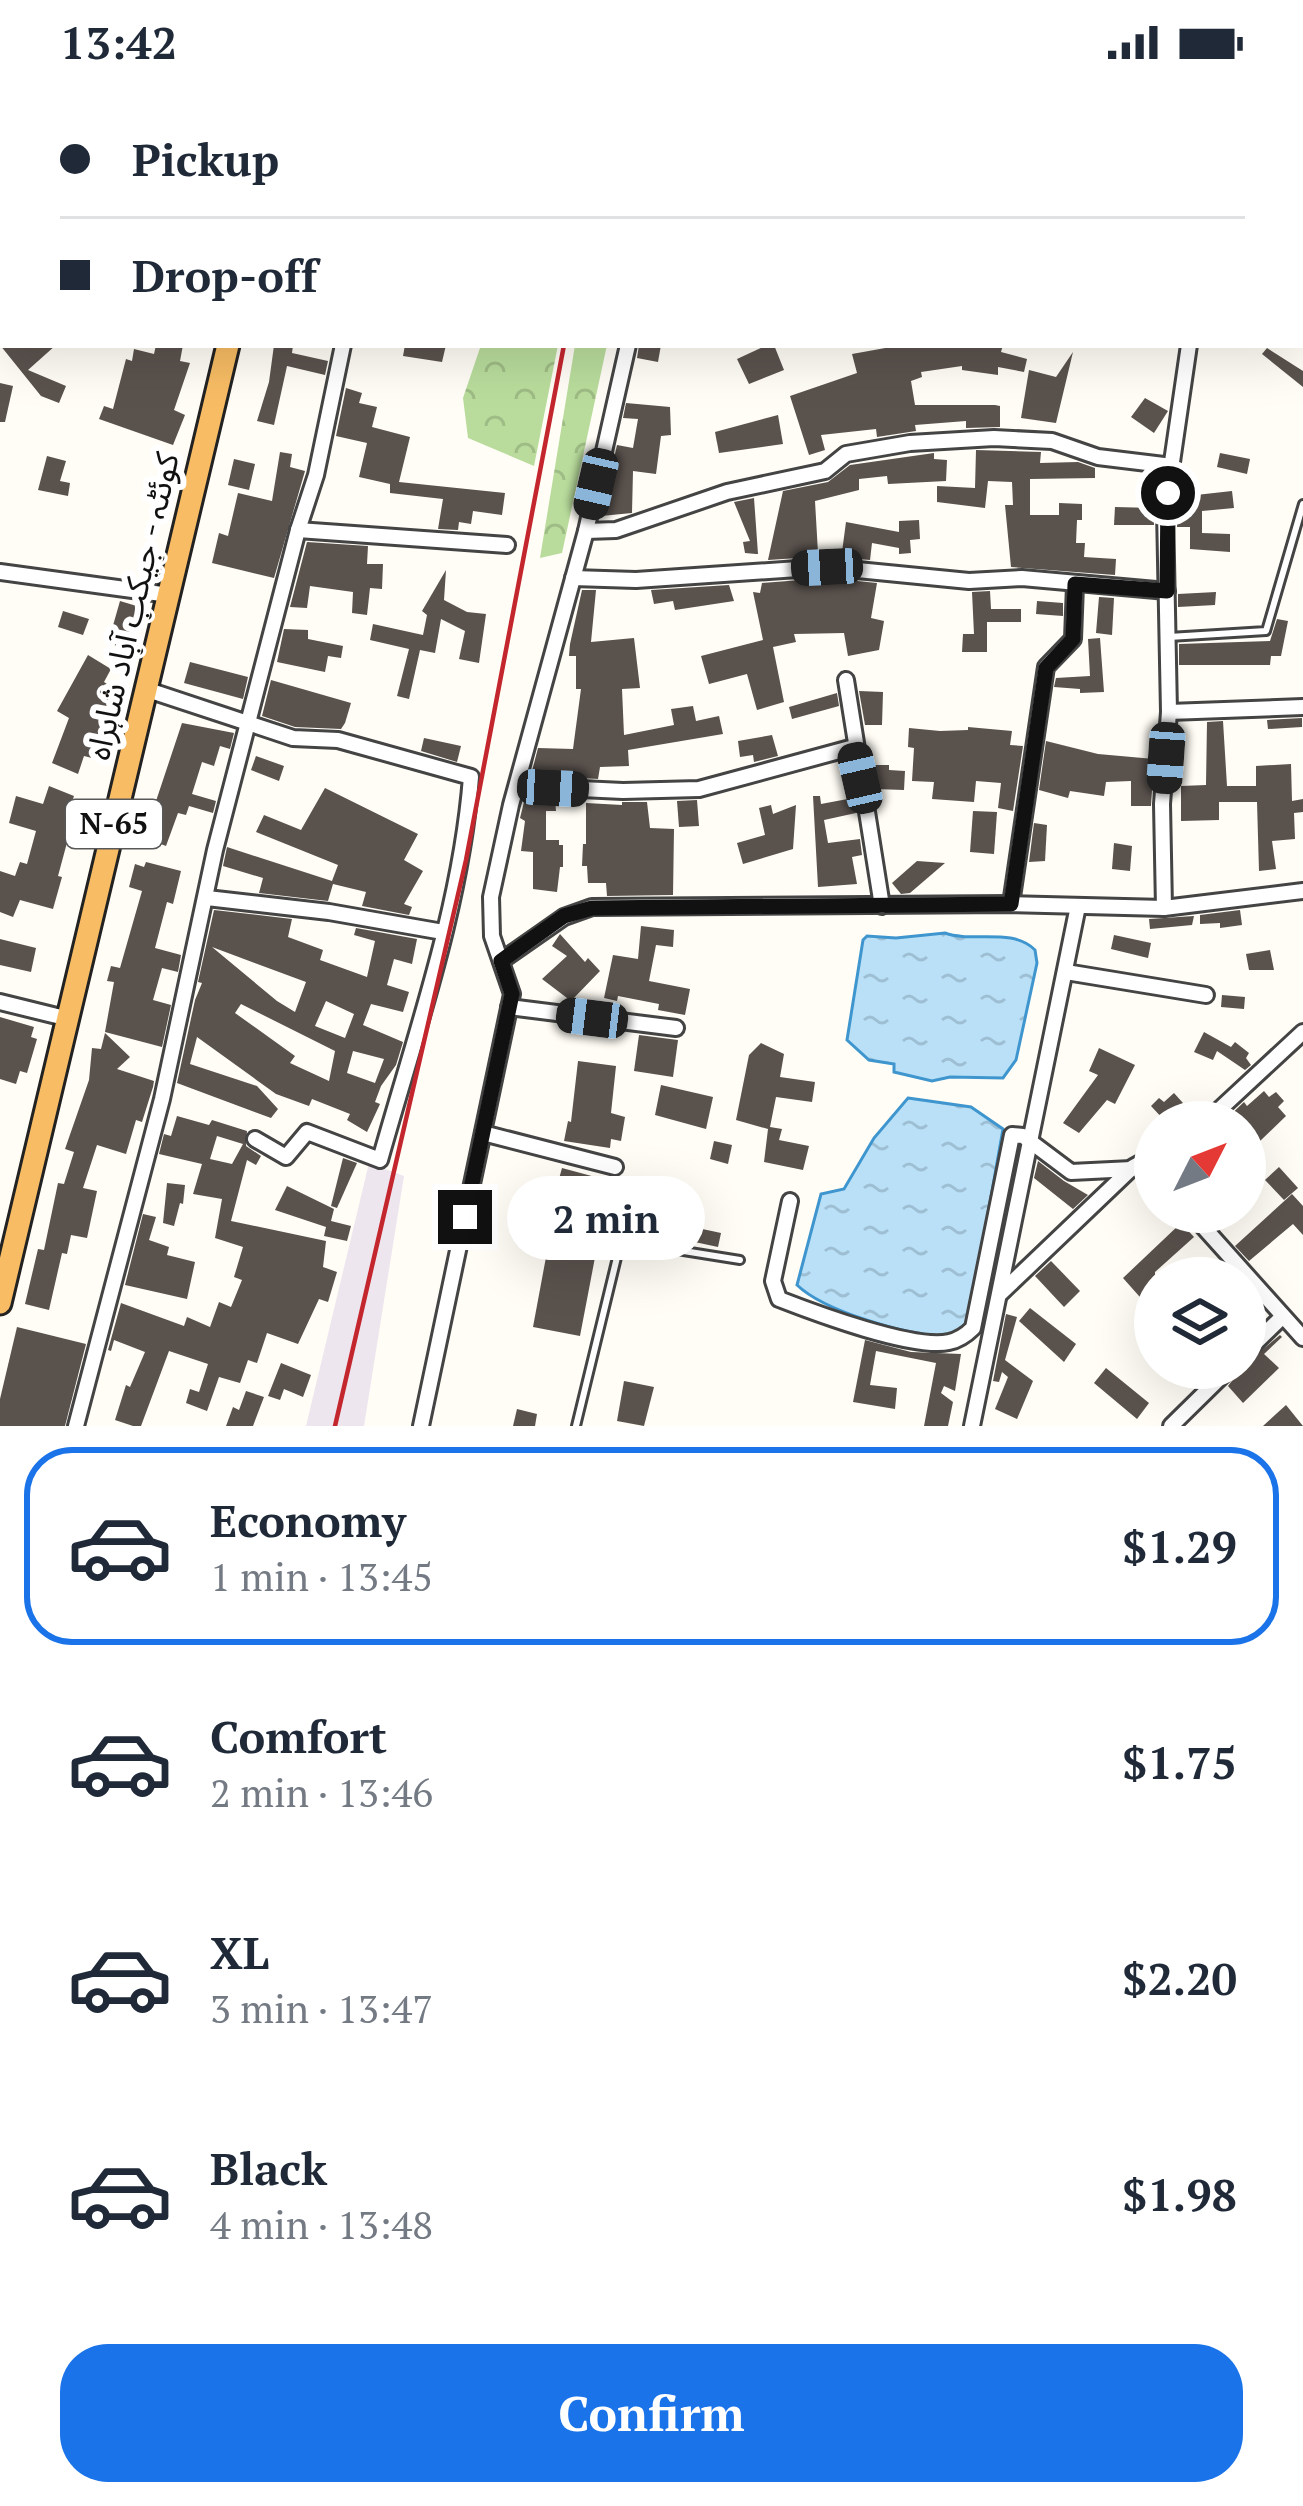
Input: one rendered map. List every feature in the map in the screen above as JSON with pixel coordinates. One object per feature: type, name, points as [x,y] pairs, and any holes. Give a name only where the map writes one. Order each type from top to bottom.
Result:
[{"type":"highway","name":"کوئٹہ - جیکب آباد شاہراہ","points":[[0,1303],[227,348]]},
{"type":"street","points":[[76,1426],[135,1208],[215,850],[316,475],[343,348]]},
{"type":"street","points":[[421,1426],[512,994],[493,936],[491,897],[586,531],[627,348]]},
{"type":"street","points":[[1164,908],[1162,805],[1169,712],[1165,510],[1189,348]]},
{"type":"street","points":[[586,531],[616,530],[727,492],[825,471],[846,454],[910,442],[1052,440],[1098,457],[1172,466]]},
{"type":"street","points":[[298,530],[507,545]]},
{"type":"street","points":[[573,578],[636,580],[827,567],[969,581],[1022,578],[1167,591]]},
{"type":"street","points":[[0,572],[169,595]]},
{"type":"street","points":[[1011,904],[1046,668],[1073,639],[1075,584]]},
{"type":"street","points":[[846,680],[882,906]]},
{"type":"street","points":[[145,689],[293,738],[338,740],[471,777],[467,830],[443,932],[380,1160],[307,1132],[286,1157],[255,1139]]},
{"type":"street","points":[[1169,712],[1303,706]]},
{"type":"street","points":[[518,786],[699,789],[854,747]]},
{"type":"street","points":[[501,961],[564,916],[592,908],[1011,904],[1164,908],[1303,891]]},
{"type":"street","points":[[207,898],[443,932]]},
{"type":"street","points":[[972,1426],[1078,906]]},
{"type":"street","points":[[1066,972],[1206,994]]},
{"type":"street","points":[[0,1002],[69,1019]]},
{"type":"street","points":[[509,1007],[676,1028]]},
{"type":"street","points":[[1230,1101],[1300,1041]]},
{"type":"street","points":[[483,1133],[615,1167]]},
{"type":"street","points":[[790,1201],[773,1281],[779,1299],[823,1316],[944,1344],[974,1328],[1012,1136],[1028,1139],[1071,1172],[1132,1169]]},
{"type":"street","points":[[1000,1294],[1132,1169]]},
{"type":"street","points":[[1208,1233],[1303,1338]]},
{"type":"street","points":[[1266,1333],[1282,1317]]},
{"type":"street","points":[[1171,1426],[1209,1389]]},
{"type":"lane","points":[[1169,637],[1266,631],[1303,504]]},
{"type":"lane","points":[[576,1426],[621,1241],[740,1260]]},
{"type":"shaded area","points":[[369,1163],[404,1176],[364,1426],[306,1426]]},
{"type":"green space","points":[[480,348],[557,348],[534,466],[468,438],[463,398]]},
{"type":"green space","points":[[575,348],[606,348],[562,553],[540,558]]},
{"type":"water","points":[[945,933],[1015,939],[1035,950],[1037,963],[1016,1060],[1003,1078],[932,1081],[894,1072],[894,1064],[869,1060],[847,1040],[863,940],[867,936]]},
{"type":"water","points":[[908,1098],[971,1107],[1003,1129],[968,1327],[945,1336],[865,1320],[826,1304],[797,1285],[821,1194],[844,1189],[874,1138]]},
{"type":"building","points":[[2,348],[53,348],[28,370],[66,386],[59,403],[41,396]]},
{"type":"building","points":[[155,348],[182,348],[180,361],[190,363],[174,410],[185,415],[173,445],[99,419],[104,406],[113,409],[126,359],[132,361],[134,349],[154,354]]},
{"type":"building","points":[[274,348],[293,348],[292,353],[328,361],[325,375],[287,366],[274,425],[257,421]]},
{"type":"building","points":[[404,348],[445,348],[442,362],[403,356]]},
{"type":"building","points":[[639,348],[660,348],[658,362],[637,358]]},
{"type":"building","points":[[761,348],[775,348],[784,370],[749,384],[737,359]]},
{"type":"building","points":[[885,348],[1002,348],[1001,352],[1027,359],[1024,372],[998,367],[998,375],[962,370],[962,366],[921,372],[922,377],[911,381],[915,405],[1000,406],[1000,427],[966,428],[966,421],[915,425],[916,431],[877,437],[876,429],[821,435],[825,450],[809,455],[790,396],[857,373],[852,354]]},
{"type":"building","points":[[1267,348],[1303,371],[1303,387],[1262,354]]},
{"type":"building","points":[[1073,352],[1056,423],[1021,418],[1029,370],[1056,377]]},
{"type":"building","points":[[0,383],[13,386],[5,422],[0,422]]},
{"type":"building","points":[[346,388],[362,393],[359,403],[377,407],[372,427],[410,437],[399,482],[505,493],[502,515],[473,511],[471,524],[459,522],[458,530],[438,529],[443,499],[390,493],[390,484],[359,477],[367,443],[336,436]]},
{"type":"building","points":[[1145,398],[1168,411],[1154,433],[1131,417]]},
{"type":"building","points":[[626,403],[670,407],[671,435],[661,436],[656,474],[633,471],[632,513],[601,516],[617,445],[633,448],[638,419],[623,418]]},
{"type":"building","points":[[778,415],[783,444],[719,453],[715,432]]},
{"type":"building","points":[[976,450],[1041,452],[1040,463],[1078,462],[1095,468],[1095,478],[1030,479],[1030,515],[1059,515],[1059,503],[1082,504],[1076,543],[1085,543],[1084,557],[1116,559],[1115,575],[1011,567],[1005,505],[1013,505],[1012,482],[988,481],[985,508],[937,502],[937,486],[975,488]]},
{"type":"building","points":[[280,452],[292,454],[290,467],[305,471],[274,578],[212,563],[219,533],[228,536],[238,493],[272,501]]},
{"type":"building","points":[[934,453],[934,459],[947,460],[946,481],[888,484],[887,476],[859,479],[859,490],[815,501],[818,553],[842,552],[846,522],[899,532],[899,521],[919,520],[920,539],[910,540],[911,553],[899,554],[899,548],[872,543],[870,560],[828,556],[768,560],[783,491],[828,482],[850,465]]},
{"type":"building","points":[[1220,453],[1250,459],[1247,474],[1217,467]]},
{"type":"building","points":[[47,456],[66,461],[60,481],[70,483],[68,496],[38,490]]},
{"type":"building","points":[[234,459],[255,464],[249,490],[228,485]]},
{"type":"building","points":[[1232,491],[1234,508],[1202,511],[1202,533],[1230,534],[1230,552],[1190,549],[1190,527],[1177,527],[1178,497]]},
{"type":"building","points":[[754,498],[758,554],[745,553],[743,542],[750,541],[734,502]]},
{"type":"building","points":[[1115,507],[1154,508],[1154,525],[1114,525]]},
{"type":"building","points":[[307,542],[368,546],[367,564],[383,564],[382,589],[370,588],[367,615],[352,613],[353,592],[310,586],[307,608],[290,607]]},
{"type":"building","points":[[446,570],[444,600],[467,612],[486,614],[479,663],[459,659],[465,631],[441,619],[435,653],[420,650],[409,699],[397,696],[409,649],[370,640],[373,624],[423,635],[427,615],[422,611]]},
{"type":"building","points":[[827,578],[877,583],[871,618],[884,621],[879,650],[848,656],[844,633],[794,634],[796,642],[773,647],[784,702],[757,710],[747,674],[709,684],[701,656],[763,640],[753,592],[760,593],[762,583]]},
{"type":"building","points":[[729,585],[734,601],[675,610],[673,601],[654,604],[651,590]]},
{"type":"building","points":[[582,590],[596,590],[591,642],[634,638],[640,688],[622,689],[624,735],[674,725],[671,709],[693,706],[696,721],[719,716],[723,734],[628,750],[629,766],[600,767],[598,779],[531,775],[538,748],[573,749],[581,689],[576,689],[576,656],[569,656]]},
{"type":"building","points":[[990,591],[991,609],[1021,609],[1021,622],[987,622],[987,652],[962,652],[963,634],[974,634],[972,592]]},
{"type":"building","points":[[1216,592],[1215,605],[1178,607],[1178,594]]},
{"type":"building","points":[[1099,597],[1114,598],[1112,635],[1096,633]]},
{"type":"building","points":[[120,601],[140,607],[127,649],[108,643]]},
{"type":"building","points":[[1037,601],[1063,603],[1063,616],[1036,614]]},
{"type":"building","points":[[63,611],[89,619],[83,635],[58,627]]},
{"type":"building","points":[[1277,619],[1288,621],[1281,656],[1271,656],[1270,665],[1179,665],[1179,644],[1270,641]]},
{"type":"building","points":[[284,629],[308,630],[308,639],[343,646],[341,658],[328,656],[325,672],[277,662]]},
{"type":"building","points":[[1100,638],[1104,692],[1054,687],[1056,678],[1090,676],[1088,639]]},
{"type":"building","points":[[88,655],[111,669],[104,682],[121,693],[105,718],[111,722],[92,758],[84,756],[78,774],[52,763],[69,718],[57,711]]},
{"type":"building","points":[[190,662],[248,677],[243,699],[184,683]]},
{"type":"building","points":[[271,680],[351,703],[345,723],[341,729],[295,727],[262,716]]},
{"type":"building","points":[[859,691],[883,692],[882,725],[865,725]]},
{"type":"building","points":[[837,693],[839,706],[792,719],[789,707]]},
{"type":"building","points":[[1302,718],[1302,727],[1268,729],[1267,720]]},
{"type":"building","points":[[1223,721],[1227,786],[1256,786],[1256,766],[1291,764],[1292,801],[1303,799],[1303,812],[1294,813],[1295,839],[1272,841],[1276,869],[1259,871],[1257,802],[1219,802],[1219,820],[1181,821],[1181,786],[1206,785],[1207,722]]},
{"type":"building","points":[[182,723],[234,733],[230,749],[220,746],[214,766],[202,762],[192,794],[216,801],[213,813],[189,806],[186,815],[178,813],[166,846],[153,841],[158,829],[148,825]]},
{"type":"building","points":[[909,728],[1012,731],[1010,745],[1023,746],[1013,811],[998,808],[1001,783],[976,781],[974,802],[932,799],[934,782],[912,781],[914,748],[908,747]]},
{"type":"building","points":[[772,735],[778,756],[754,762],[753,755],[740,757],[738,741]]},
{"type":"building","points":[[424,738],[461,746],[457,762],[421,751]]},
{"type":"building","points":[[1046,741],[1098,754],[1154,759],[1151,806],[1131,806],[1131,781],[1106,782],[1104,796],[1070,791],[1068,798],[1039,790]]},
{"type":"building","points":[[256,756],[284,766],[279,781],[251,770]]},
{"type":"building","points":[[871,765],[905,771],[904,790],[875,789]]},
{"type":"building","points":[[49,786],[74,796],[69,811],[75,813],[58,876],[62,877],[53,909],[20,900],[13,917],[0,912],[0,871],[15,876],[20,862],[27,864],[36,831],[9,823],[16,796],[43,804]]},
{"type":"building","points":[[325,788],[418,834],[404,860],[423,871],[404,904],[412,907],[409,915],[362,906],[366,892],[333,884],[328,901],[259,893],[263,878],[223,866],[227,847],[332,881],[338,865],[256,832],[264,815],[301,830]]},
{"type":"building","points":[[813,796],[820,796],[821,804],[853,798],[856,813],[824,820],[828,843],[860,839],[862,855],[852,857],[857,884],[818,887]]},
{"type":"building","points":[[525,798],[555,799],[556,811],[546,811],[546,840],[559,840],[563,845],[557,892],[533,889],[533,852],[521,851]]},
{"type":"building","points":[[697,800],[699,826],[679,827],[677,801]]},
{"type":"building","points":[[647,802],[650,828],[674,829],[673,895],[607,896],[606,883],[588,883],[587,866],[582,866],[586,803]]},
{"type":"building","points":[[771,805],[773,814],[796,805],[793,849],[743,864],[737,843],[765,835],[759,808]]},
{"type":"building","points":[[973,811],[997,812],[994,854],[970,852]]},
{"type":"building","points":[[1034,823],[1047,825],[1045,861],[1029,862]]},
{"type":"building","points":[[1114,843],[1132,846],[1130,871],[1112,869]]},
{"type":"building","points":[[917,861],[945,863],[910,893],[901,894],[892,883]]},
{"type":"building","points":[[146,862],[181,871],[155,948],[181,955],[178,972],[162,968],[153,1000],[171,1005],[162,1047],[105,1032],[114,982],[107,981],[111,966],[120,968],[142,891],[129,887],[135,864],[144,867]]},
{"type":"building","points":[[214,910],[292,919],[288,937],[323,950],[320,960],[367,977],[375,941],[354,935],[356,928],[417,939],[412,964],[394,959],[387,985],[409,992],[403,1012],[371,1004],[363,1025],[403,1042],[396,1065],[381,1086],[375,1102],[380,1104],[367,1132],[347,1120],[350,1114],[312,1099],[309,1106],[276,1094],[197,1037],[190,1064],[257,1086],[278,1109],[271,1118],[177,1083],[202,983],[198,982]],"holes":[[[212,947],[306,982],[295,1012]],[[326,1001],[354,1014],[345,1038],[315,1026]],[[241,1004],[335,1051],[329,1081],[290,1063],[295,1056],[235,1013]],[[353,1051],[384,1059],[375,1083],[347,1073]]]},
{"type":"building","points":[[1240,910],[1242,925],[1200,924],[1200,915]]},
{"type":"building","points":[[1194,916],[1192,925],[1150,929],[1149,919]]},
{"type":"building","points":[[641,926],[674,930],[673,947],[656,945],[649,981],[690,989],[685,1015],[658,1010],[659,1004],[604,998],[613,955],[638,959]]},
{"type":"building","points":[[560,934],[600,971],[571,1001],[542,979],[567,956],[552,946]]},
{"type":"building","points":[[1114,935],[1151,943],[1148,958],[1111,949]]},
{"type":"building","points":[[0,939],[36,948],[31,972],[0,965]]},
{"type":"building","points":[[1270,950],[1274,970],[1249,970],[1246,954]]},
{"type":"building","points":[[1222,995],[1245,997],[1244,1009],[1221,1007]]},
{"type":"building","points":[[0,1017],[34,1027],[31,1037],[37,1039],[27,1073],[20,1071],[16,1084],[0,1079]]},
{"type":"building","points":[[1204,1032],[1231,1047],[1235,1042],[1249,1053],[1246,1058],[1251,1065],[1245,1070],[1217,1051],[1213,1060],[1194,1052]]},
{"type":"building","points":[[105,1033],[130,1057],[117,1069],[154,1081],[153,1087],[126,1154],[97,1145],[83,1188],[97,1191],[87,1238],[71,1235],[49,1310],[25,1304],[38,1249],[44,1250],[58,1183],[64,1184],[74,1152],[65,1149],[89,1080],[92,1048],[101,1049]]},
{"type":"building","points":[[639,1035],[678,1040],[673,1077],[634,1071]]},
{"type":"building","points":[[761,1043],[784,1054],[780,1077],[815,1082],[812,1102],[776,1097],[770,1127],[782,1129],[779,1140],[809,1146],[803,1170],[764,1162],[768,1129],[736,1120],[749,1055]]},
{"type":"building","points":[[1099,1048],[1135,1065],[1115,1104],[1107,1100],[1079,1133],[1063,1123],[1098,1075],[1089,1071]]},
{"type":"building","points":[[578,1061],[616,1066],[611,1113],[625,1117],[621,1141],[611,1139],[610,1148],[564,1141],[571,1122]]},
{"type":"building","points":[[661,1085],[713,1097],[706,1129],[655,1115]]},
{"type":"building","points":[[1264,1091],[1269,1097],[1276,1092],[1284,1101],[1278,1107],[1286,1116],[1266,1135],[1266,1101],[1253,1101]]},
{"type":"building","points":[[177,1116],[247,1131],[246,1146],[261,1156],[256,1165],[247,1160],[231,1221],[326,1241],[323,1267],[337,1272],[328,1302],[319,1299],[298,1344],[267,1333],[257,1363],[248,1360],[240,1383],[219,1377],[207,1411],[186,1403],[190,1389],[199,1392],[208,1364],[169,1351],[141,1426],[133,1426],[115,1420],[126,1385],[130,1387],[145,1352],[114,1340],[108,1350],[121,1303],[184,1326],[187,1317],[210,1327],[219,1302],[231,1307],[242,1280],[234,1277],[243,1247],[215,1238],[222,1199],[193,1194],[202,1164],[159,1154],[164,1134],[171,1136]],"holes":[[[217,1136],[243,1144],[232,1164],[210,1159]]]},
{"type":"building","points":[[714,1141],[732,1145],[728,1164],[710,1159]]},
{"type":"building","points":[[343,1158],[357,1163],[337,1208],[331,1206]]},
{"type":"building","points":[[1038,1161],[1088,1195],[1073,1209],[1034,1178]]},
{"type":"building","points":[[1279,1167],[1298,1188],[1284,1200],[1266,1179]]},
{"type":"building","points":[[562,1168],[599,1178],[589,1223],[601,1226],[580,1336],[533,1327]]},
{"type":"building","points":[[167,1183],[185,1185],[174,1226],[163,1223]]},
{"type":"building","points":[[287,1186],[334,1209],[331,1221],[351,1226],[347,1241],[324,1236],[326,1227],[275,1210]]},
{"type":"building","points":[[1292,1194],[1303,1206],[1303,1235],[1293,1224],[1254,1257],[1245,1257],[1235,1246],[1249,1233],[1266,1233],[1266,1218]]},
{"type":"building","points":[[623,1212],[721,1233],[718,1247],[620,1226]]},
{"type":"building","points":[[143,1214],[156,1217],[149,1240],[169,1247],[167,1255],[195,1262],[187,1299],[125,1285]]},
{"type":"building","points":[[1170,1233],[1194,1237],[1172,1257],[1145,1257]]},
{"type":"building","points":[[1051,1261],[1080,1291],[1064,1307],[1035,1276]]},
{"type":"building","points":[[1134,1268],[1134,1290],[1123,1278]]},
{"type":"building","points":[[1030,1308],[1076,1344],[1064,1362],[1019,1321]]},
{"type":"building","points":[[1006,1314],[1017,1317],[1005,1360],[1033,1381],[1017,1419],[995,1409],[1008,1377],[1002,1372],[999,1382],[993,1381]]},
{"type":"building","points":[[17,1327],[86,1344],[65,1426],[0,1426],[0,1399]]},
{"type":"building","points":[[865,1340],[911,1352],[961,1354],[955,1391],[944,1386],[941,1393],[953,1402],[948,1426],[924,1426],[936,1363],[876,1351],[870,1385],[897,1388],[895,1409],[853,1402]]},
{"type":"building","points":[[1266,1356],[1279,1368],[1266,1381]]},
{"type":"building","points":[[281,1363],[311,1375],[303,1397],[284,1389],[280,1400],[268,1396]]},
{"type":"building","points":[[1106,1368],[1149,1403],[1137,1419],[1094,1383]]},
{"type":"building","points":[[624,1381],[654,1387],[644,1426],[617,1421]]},
{"type":"building","points":[[1231,1389],[1257,1389],[1243,1403]]},
{"type":"building","points":[[246,1391],[264,1397],[253,1426],[226,1426],[233,1407],[239,1410]]},
{"type":"building","points":[[1286,1405],[1303,1426],[1263,1426]]},
{"type":"building","points":[[517,1409],[537,1414],[535,1426],[513,1426]]},
{"type":"railway","points":[[335,1426],[466,860],[563,348]]},
{"type":"route","points":[[465,1217],[512,994],[501,961],[564,916],[592,908],[1011,904],[1046,668],[1073,639],[1075,584],[1167,591],[1168,493]]}]
